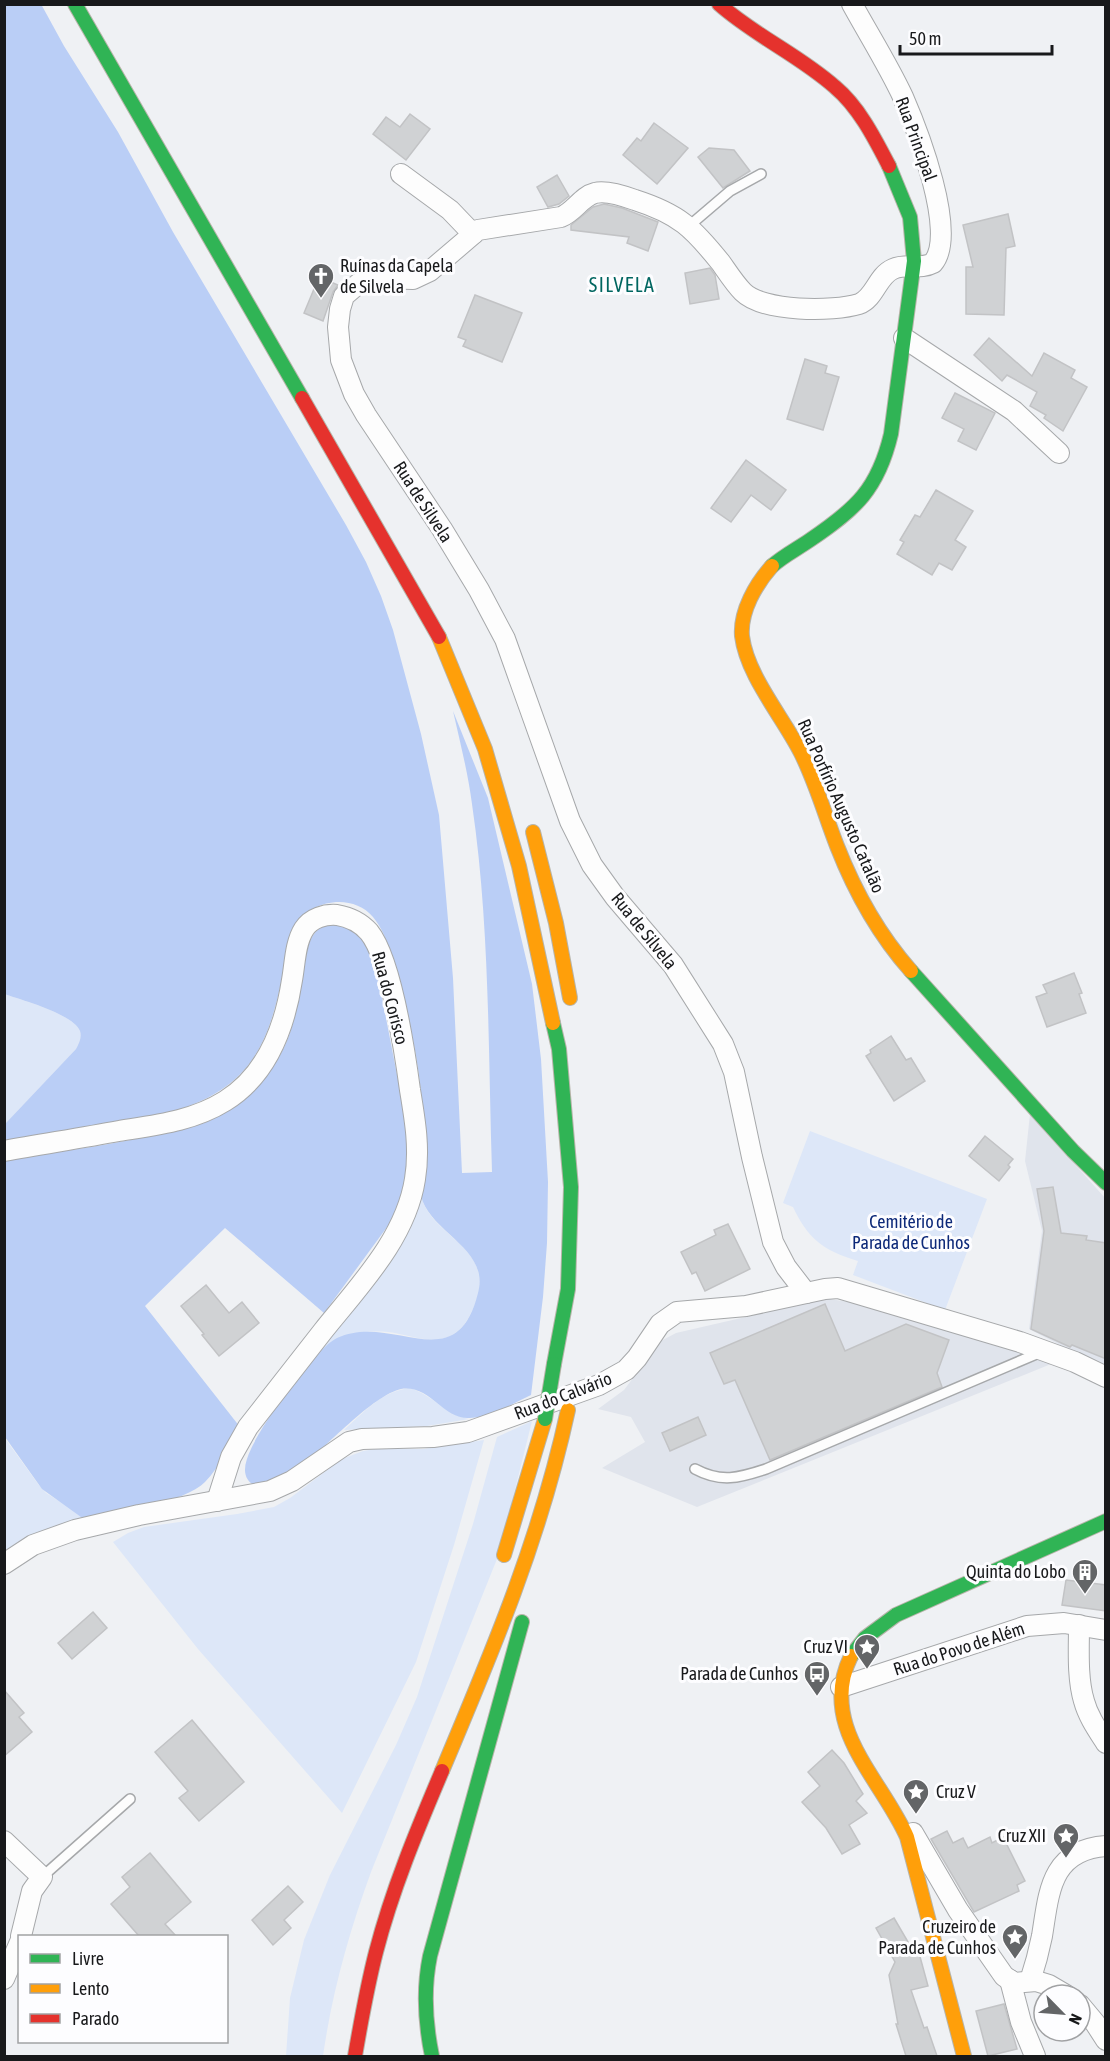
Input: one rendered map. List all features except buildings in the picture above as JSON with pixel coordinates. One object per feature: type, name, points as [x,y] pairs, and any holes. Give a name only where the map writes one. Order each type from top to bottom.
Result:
[{"type":"main road","points":[[75,4],[436,630],[485,749],[519,866],[559,1049],[571,1187],[568,1289],[545,1419],[517,1517],[498,1571]]},
{"type":"main road","name":"Rua Porfírio Augusto Catalão","points":[[719,4],[749,30],[833,85],[856,109],[906,202],[913,230],[914,268],[891,434],[885,460],[866,495],[845,516],[779,560],[761,579],[744,620],[742,633],[744,646],[755,671],[803,757],[849,875],[877,927],[897,956],[1072,1151],[1106,1183]]},
{"type":"main road","points":[[529,819],[554,914],[571,1007]]},
{"type":"main road","points":[[354,2056],[364,1998],[412,1840],[502,1627],[542,1513],[556,1466],[573,1381]]},
{"type":"main road","points":[[528,1591],[542,1513]]},
{"type":"main road","points":[[964,2056],[912,1853],[900,1818],[851,1742],[842,1714],[841,1687],[854,1650],[865,1637],[883,1624],[924,1603],[1106,1521]]},
{"type":"main road","points":[[432,2056],[425,2025],[424,2002],[430,1956],[524,1613]]},
{"type":"main road","points":[[345,2056],[354,1996],[364,1954],[395,1858],[428,1768]]},
{"type":"street","name":"Rua Principal","points":[[852,4],[902,96],[927,164],[938,204],[941,232],[939,254],[928,266],[914,268]]},
{"type":"street","points":[[401,174],[450,210],[473,234]]},
{"type":"street","name":"Rua de Silvela","points":[[806,1293],[786,1267],[773,1242],[734,1072],[726,1051],[673,965],[615,897],[592,865],[570,821],[505,639],[442,529],[366,415],[345,373],[341,360],[338,327],[344,296],[358,284],[381,278],[405,280],[420,277],[473,234],[484,229],[561,217],[593,194],[601,193],[622,196],[659,208],[689,226],[744,293],[760,303],[818,308],[857,304],[867,299],[891,269],[914,268]]},
{"type":"street","points":[[904,338],[1014,411],[1059,453]]},
{"type":"street","name":"Rua do Corisco","points":[[4,1151],[179,1121],[226,1101],[253,1076],[273,1049],[288,1002],[297,950],[304,930],[310,922],[329,915],[350,919],[369,932],[377,945],[400,1027],[417,1139],[415,1180],[411,1199],[404,1217],[382,1255],[248,1427],[231,1457],[217,1501]]},
{"type":"street","name":"Rua do Calvário","points":[[4,1564],[33,1545],[75,1530],[282,1487],[349,1442],[362,1439],[433,1437],[468,1432],[599,1385],[626,1370],[638,1358],[660,1324],[677,1312],[754,1305],[825,1288],[845,1290],[1043,1351],[1075,1362],[1106,1377]]},
{"type":"street","name":"Rua do Povo de Além","points":[[841,1687],[1027,1626],[1052,1623],[1106,1630]]},
{"type":"street","points":[[1079,1625],[1079,1661],[1083,1699],[1102,1730]]},
{"type":"street","points":[[900,1818],[917,1838],[971,1930],[998,1968],[1010,1980],[1018,1983],[1030,1981],[1040,1983]]},
{"type":"street","points":[[4,1841],[42,1876],[32,1891],[21,1935]]},
{"type":"street","points":[[1030,1981],[1039,1952],[1048,1892],[1056,1874],[1076,1855],[1106,1846]]},
{"type":"street","points":[[4,1979],[18,1947]]},
{"type":"street","points":[[1010,1980],[1021,2022],[1035,2056]]},
{"type":"street","points":[[1092,2020],[1106,2040]]},
{"type":"lane","points":[[689,226],[730,191],[761,174]]},
{"type":"lane","points":[[695,1469],[718,1478],[749,1475],[1043,1351]]},
{"type":"lane","points":[[42,1876],[130,1799]]},
{"type":"shaded area","points":[[41,4],[346,525],[381,596],[393,630],[421,734],[439,815],[453,978],[462,1173],[492,1172],[482,896],[470,792],[453,711],[488,798],[532,984],[541,1059],[548,1182],[543,1297],[531,1395],[494,1413],[470,1418],[452,1414],[420,1392],[401,1389],[377,1401],[300,1468],[257,1487],[248,1480],[245,1471],[251,1449],[266,1422],[290,1388],[327,1345],[337,1338],[358,1332],[380,1332],[420,1339],[438,1339],[455,1334],[468,1319],[478,1293],[479,1277],[468,1252],[435,1220],[421,1196],[425,1122],[409,1022],[384,935],[373,917],[365,909],[355,904],[332,902],[321,905],[302,917],[295,926],[287,946],[281,983],[268,1029],[249,1065],[219,1091],[175,1111],[5,1142],[5,1124],[76,1049],[81,1036],[75,1025],[58,1013],[4,994],[4,5]]},
{"type":"shaded area","points":[[336,924],[353,931],[371,950],[406,1121],[409,1150],[404,1194],[390,1223],[324,1313],[225,1228],[145,1306],[240,1427],[215,1470],[205,1482],[195,1489],[182,1496],[149,1506],[81,1517],[42,1489],[5,1437],[4,1158],[92,1147],[173,1132],[201,1124],[229,1110],[258,1085],[281,1054],[294,1021],[308,945],[318,930]]},
{"type":"shaded area","points":[[1030,1114],[1105,1198],[1105,1368],[1029,1329],[1042,1231],[1025,1161]]},
{"type":"shaded area","points":[[830,1299],[854,1303],[1056,1362],[697,1507],[602,1468],[645,1442],[631,1417],[598,1409],[624,1390],[661,1341],[676,1333]]},
{"type":"green space","points":[[4,994],[58,1013],[75,1025],[81,1036],[76,1049],[5,1124]]},
{"type":"green space","name":"Cemitério de Parada de Cunhos","points":[[810,1131],[987,1199],[945,1310],[853,1275],[858,1261],[836,1253],[818,1242],[805,1228],[793,1207],[783,1203]]},
{"type":"green space","points":[[421,1196],[436,1222],[469,1254],[476,1266],[480,1281],[477,1299],[467,1321],[454,1334],[445,1338],[427,1339],[388,1332],[370,1332],[346,1336],[323,1348],[382,1270]]},
{"type":"green space","points":[[410,1388],[461,1417],[469,1419],[427,1426],[344,1430],[382,1398]]},
{"type":"green space","points":[[532,1421],[499,1554],[355,1917],[336,1986],[323,2056],[286,2056],[290,1998],[304,1940],[330,1875],[396,1745],[417,1697],[473,1524],[497,1437]]},
{"type":"green space","points":[[4,1437],[46,1493],[86,1518],[5,1554]]},
{"type":"green space","points":[[484,1440],[454,1545],[416,1662],[342,1813],[198,1649],[113,1542],[144,1527],[274,1507],[290,1498],[342,1459],[363,1451],[423,1449]]},
{"type":"traffic: fast","points":[[75,4],[302,398]]},
{"type":"traffic: fast","points":[[772,566],[826,529],[852,507],[872,484],[886,453],[891,434],[914,261],[910,217],[889,166]]},
{"type":"traffic: fast","points":[[911,971],[1073,1151],[1106,1183]]},
{"type":"traffic: fast","points":[[553,1023],[559,1049],[571,1187],[568,1289],[554,1364]]},
{"type":"traffic: fast","points":[[545,1419],[554,1364]]},
{"type":"traffic: fast","points":[[851,1656],[865,1638],[896,1615],[1106,1521]]},
{"type":"traffic: fast","points":[[432,2056],[426,2006],[426,1981],[430,1956],[522,1622]]},
{"type":"traffic: slow","points":[[772,566],[755,589],[746,608],[742,627],[745,651],[758,681],[794,739],[806,764],[837,846],[860,896],[888,943],[911,971]]},
{"type":"traffic: slow","points":[[439,637],[485,749],[519,866],[553,1023]]},
{"type":"traffic: slow","points":[[533,832],[556,923],[570,998]]},
{"type":"traffic: slow","points":[[442,1771],[514,1594],[544,1504],[568,1410]]},
{"type":"traffic: slow","points":[[504,1555],[545,1419]]},
{"type":"traffic: slow","points":[[851,1656],[843,1681],[842,1706],[847,1728],[856,1751],[907,1837],[964,2056]]},
{"type":"traffic: jam","points":[[719,4],[747,26],[807,65],[844,95],[866,124],[889,166]]},
{"type":"traffic: jam","points":[[302,398],[439,637]]},
{"type":"traffic: jam","points":[[355,2056],[382,1929],[423,1815],[442,1771]]},
{"type":"place","name":"Ruínas da Capela de Silvela","points":[[321,299]]},
{"type":"place","name":"Quinta do Lobo","points":[[1085,1595]]},
{"type":"place","name":"Cruz VI","points":[[867,1670]]},
{"type":"place","name":"Parada de Cunhos","points":[[817,1697]]},
{"type":"place","name":"Cruz V","points":[[916,1815]]},
{"type":"place","name":"Cruz XII","points":[[1066,1859]]},
{"type":"place","name":"Cruzeiro de Parada de Cunhos","points":[[1015,1960]]},
{"type":"district","name":"SILVELA","points":[[622,285]]}]
